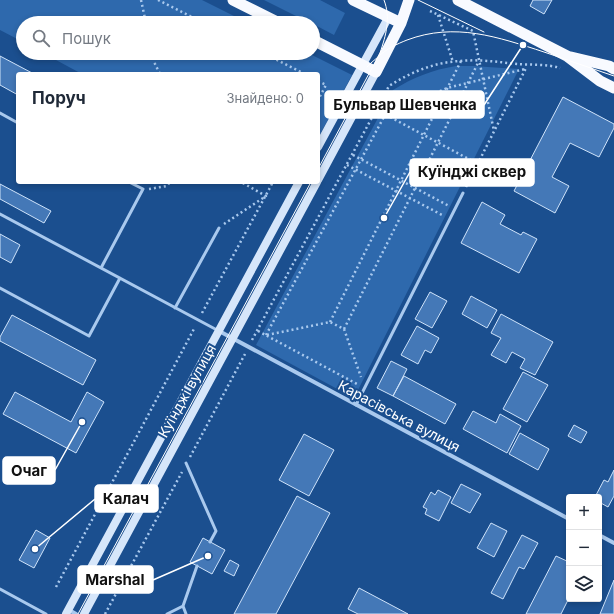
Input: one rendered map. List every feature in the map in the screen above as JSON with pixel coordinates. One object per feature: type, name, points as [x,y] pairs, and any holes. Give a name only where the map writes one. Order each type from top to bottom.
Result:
[{"type":"highway","points":[[233,0],[265,16]]},
{"type":"highway","points":[[353,0],[401,23]]},
{"type":"highway","points":[[458,0],[567,56],[600,81],[614,88]]},
{"type":"highway","name":"Куїнджі вулиця","points":[[388,18],[408,1]]},
{"type":"highway","name":"Куїнджі вулиця","points":[[376,72],[401,23],[408,1]]},
{"type":"highway","points":[[320,44],[376,72]]},
{"type":"highway","points":[[567,56],[609,66],[614,69]]},
{"type":"main road","name":"Куїнджі вулиця","points":[[320,143],[388,18]]},
{"type":"main road","name":"Куїнджі вулиця","points":[[320,175],[376,72]]},
{"type":"main road","name":"Куїнджі вулиця","points":[[70,613],[298,184]]},
{"type":"main road","name":"Куїнджі вулиця","points":[[84,614],[315,184]]},
{"type":"street","name":"Карасівська вулиця","points":[[219,331],[566,517]]},
{"type":"street","points":[[602,537],[614,543]]},
{"type":"lane","points":[[0,113],[16,122]]},
{"type":"lane","points":[[101,268],[143,189],[133,184]]},
{"type":"lane","points":[[356,405],[463,193]]},
{"type":"lane","points":[[0,214],[219,331]]},
{"type":"lane","points":[[175,308],[219,228]]},
{"type":"lane","points":[[0,288],[89,336],[120,278]]},
{"type":"lane","points":[[186,463],[216,531],[210,542]]},
{"type":"lane","points":[[186,614],[183,606],[197,566]]},
{"type":"lane","points":[[0,589],[46,614]]},
{"type":"lane","points":[[167,614],[183,606]]},
{"type":"path","points":[[142,0],[145,16]]},
{"type":"path","points":[[158,0],[190,16]]},
{"type":"path","points":[[430,11],[473,31],[494,131]]},
{"type":"path","points":[[438,15],[453,62]]},
{"type":"path","points":[[154,60],[159,72]]},
{"type":"path","points":[[277,60],[301,72]]},
{"type":"path","points":[[330,322],[461,61]]},
{"type":"path","points":[[105,614],[389,86],[416,71],[430,66],[461,61],[527,64],[558,67],[565,70]]},
{"type":"path","points":[[344,329],[479,61]]},
{"type":"path","points":[[463,193],[527,64]]},
{"type":"path","points":[[266,336],[385,114],[447,88],[525,69]]},
{"type":"path","points":[[320,81],[326,85],[320,96]]},
{"type":"path","points":[[377,110],[478,164]]},
{"type":"path","points":[[353,154],[455,209]]},
{"type":"path","points":[[347,165],[449,220]]},
{"type":"path","points":[[143,189],[167,186],[168,184]]},
{"type":"path","points":[[244,184],[266,196]]},
{"type":"path","points":[[56,587],[272,184]]},
{"type":"path","points":[[219,228],[266,196]]},
{"type":"path","points":[[266,336],[330,322],[344,329],[365,388]]},
{"type":"path","points":[[258,331],[365,388]]},
{"type":"shaded area","points":[[0,0],[202,0],[234,16],[16,16],[16,38],[0,30]]},
{"type":"shaded area","points":[[264,0],[320,0],[345,13],[334,35],[320,28],[320,16],[296,16]]},
{"type":"shaded area","points":[[320,59],[352,75],[320,134],[320,72],[78,72],[56,60]]},
{"type":"shaded area","points":[[456,66],[519,69],[354,398],[256,345],[393,90],[408,81],[423,75]]},
{"type":"building","points":[[533,0],[552,0],[544,14],[530,6]]},
{"type":"building","points":[[0,56],[30,72],[16,72],[16,94],[0,85]]},
{"type":"building","points":[[563,97],[614,124],[614,128],[599,157],[570,143],[552,177],[569,186],[555,213],[514,191]]},
{"type":"building","points":[[0,184],[51,211],[44,223],[0,199]]},
{"type":"building","points":[[482,202],[505,215],[500,224],[521,235],[523,232],[537,239],[519,273],[461,243]]},
{"type":"building","points":[[0,234],[20,245],[11,263],[0,257]]},
{"type":"building","points":[[430,292],[447,301],[432,328],[415,319]]},
{"type":"building","points":[[471,296],[497,310],[487,328],[462,314]]},
{"type":"building","points":[[501,314],[553,342],[535,375],[520,368],[525,359],[512,352],[506,363],[491,355],[501,338],[491,333]]},
{"type":"building","points":[[12,315],[96,360],[83,385],[0,341],[0,337]]},
{"type":"building","points":[[417,326],[439,338],[431,353],[425,350],[418,364],[401,355]]},
{"type":"building","points":[[391,361],[407,369],[393,396],[377,388]]},
{"type":"building","points":[[523,372],[548,385],[527,422],[503,409]]},
{"type":"building","points":[[404,376],[456,404],[445,424],[393,396]]},
{"type":"building","points":[[15,392],[71,422],[87,392],[104,402],[76,453],[3,414]]},
{"type":"building","points":[[473,411],[496,423],[500,414],[521,426],[507,453],[463,429]]},
{"type":"building","points":[[574,425],[587,432],[581,443],[568,436]]},
{"type":"building","points":[[520,433],[549,449],[538,470],[509,454]]},
{"type":"building","points":[[304,434],[334,450],[309,496],[279,480]]},
{"type":"building","points":[[614,470],[614,496],[608,507],[602,504],[602,494],[597,494],[604,480],[608,482]]},
{"type":"building","points":[[461,484],[481,494],[470,513],[451,503]]},
{"type":"building","points":[[438,490],[451,497],[439,521],[425,514],[427,509],[423,507],[431,492],[435,495]]},
{"type":"building","points":[[297,496],[330,513],[276,614],[234,614]]},
{"type":"building","points":[[491,523],[507,531],[494,557],[477,548]]},
{"type":"building","points":[[36,530],[50,538],[34,568],[19,560]]},
{"type":"building","points":[[522,535],[538,543],[524,569],[519,567],[503,599],[491,593]]},
{"type":"building","points":[[203,538],[225,550],[212,574],[190,562]]},
{"type":"building","points":[[556,556],[566,561],[567,602],[561,614],[526,614]]},
{"type":"building","points":[[230,560],[239,565],[234,576],[224,571]]},
{"type":"building","points":[[614,580],[614,614],[600,614]]},
{"type":"building","points":[[359,588],[408,614],[358,614],[348,609]]},
{"type":"tram line","points":[[320,165],[380,53],[387,26],[387,13],[384,0]]},
{"type":"tram line","points":[[418,0],[484,32]]},
{"type":"tram line","points":[[367,67],[384,52],[407,40],[442,32],[459,32],[510,41],[614,76]]},
{"type":"tram line","points":[[78,614],[310,184]]},
{"type":"place","name":"Бульвар Шевченка","points":[[523,45]]},
{"type":"place","name":"Куїнджі сквер","points":[[384,218]]},
{"type":"place","name":"Очаг","points":[[82,422]]},
{"type":"place","name":"Калач","points":[[35,549]]},
{"type":"place","name":"Marshal","points":[[208,556]]}]
